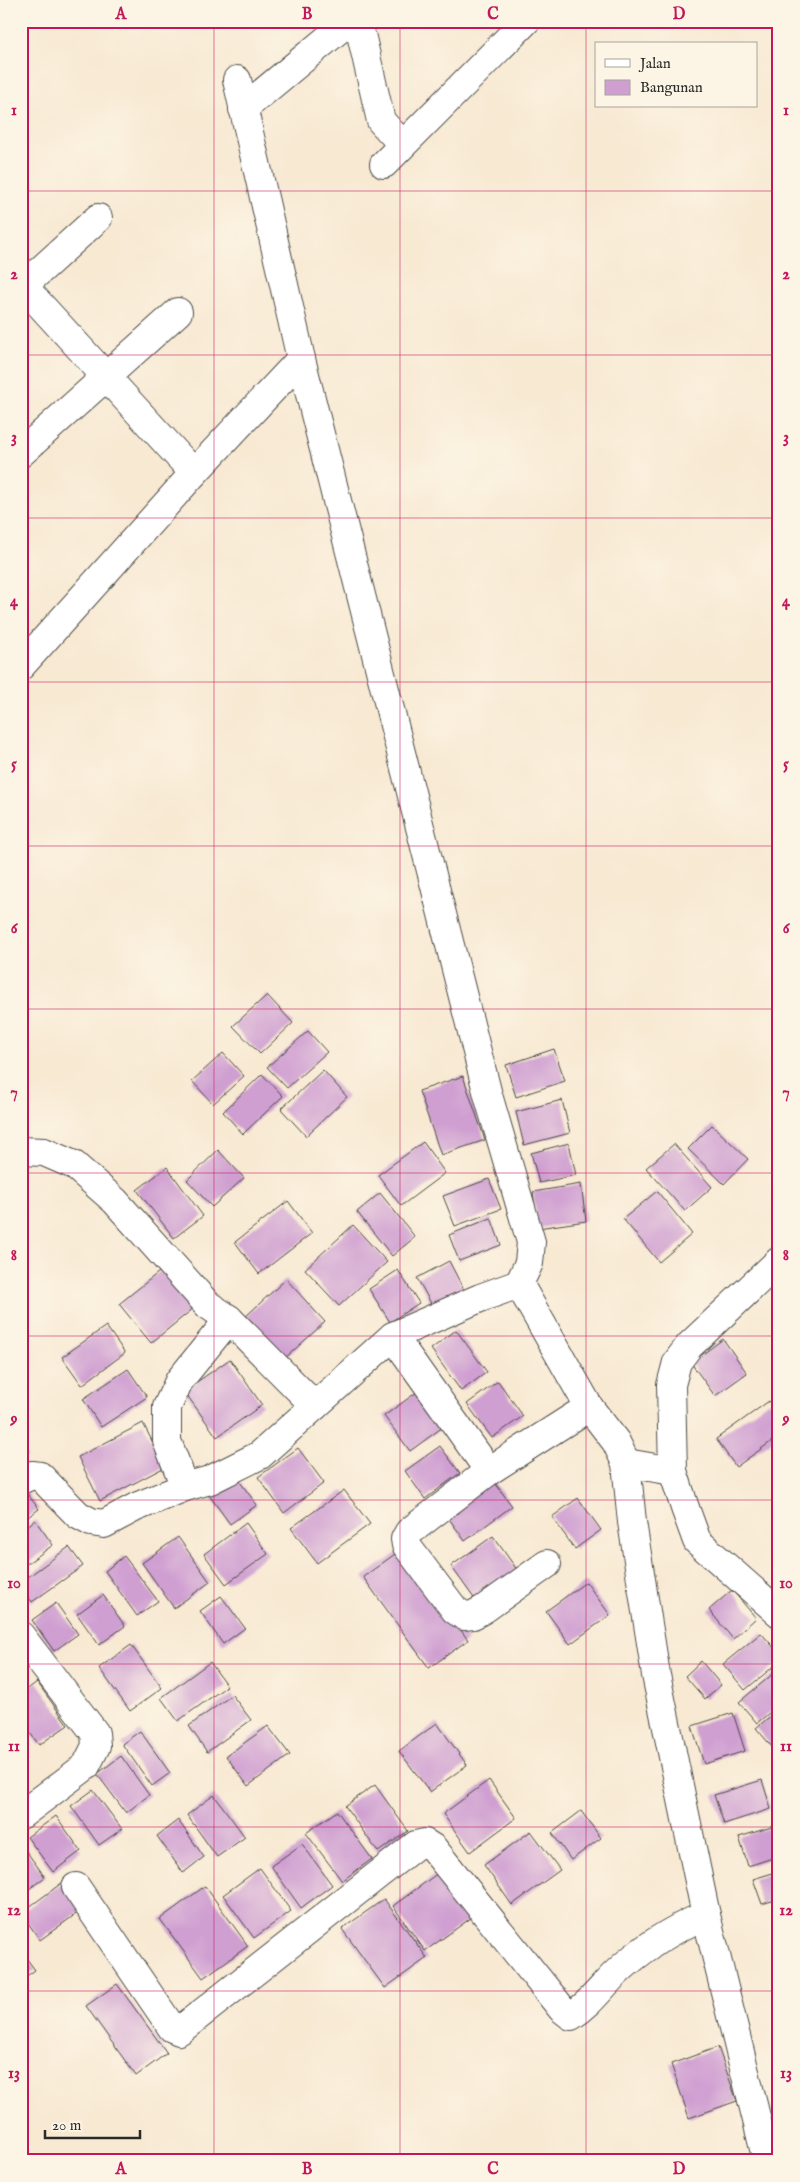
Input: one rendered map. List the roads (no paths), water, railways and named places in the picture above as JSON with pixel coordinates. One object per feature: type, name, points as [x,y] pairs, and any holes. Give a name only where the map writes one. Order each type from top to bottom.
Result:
[{"type":"street","points":[[244,109],[349,21]]},
{"type":"street","points":[[358,21],[381,121],[402,144]]},
{"type":"street","points":[[384,164],[526,21]]},
{"type":"street","points":[[21,1480],[32,1475],[40,1476],[78,1515],[91,1522],[104,1524],[136,1507],[185,1487],[210,1480],[260,1454],[393,1336],[480,1298],[519,1284],[528,1263],[531,1242],[488,1095],[301,359],[237,80]]},
{"type":"street","points":[[98,218],[22,287],[194,473]]},
{"type":"street","points":[[21,453],[178,312]]},
{"type":"street","points":[[21,666],[194,473],[301,359]]},
{"type":"street","points":[[21,1151],[44,1152],[74,1165],[115,1201],[208,1306],[229,1319],[315,1406]]},
{"type":"street","points":[[779,1262],[688,1346],[676,1362],[671,1385],[668,1470],[697,1540],[779,1613]]},
{"type":"street","points":[[519,1284],[589,1407],[630,1463],[631,1514],[656,1675],[706,1914],[767,2161]]},
{"type":"street","points":[[185,1487],[167,1441],[166,1407],[179,1381],[229,1319]]},
{"type":"street","points":[[393,1336],[488,1471]]},
{"type":"street","points":[[547,1564],[484,1609],[473,1615],[464,1616],[456,1610],[406,1545],[405,1540],[410,1532],[488,1471],[589,1407]]},
{"type":"street","points":[[630,1463],[668,1470]]},
{"type":"street","points":[[21,1636],[95,1733],[96,1746],[86,1766],[21,1815]]},
{"type":"street","points":[[76,1887],[172,2028],[179,2031],[416,1845],[425,1843],[433,1848],[562,2009],[571,2016],[583,2009],[616,1973],[648,1948],[678,1927],[706,1914]]}]
